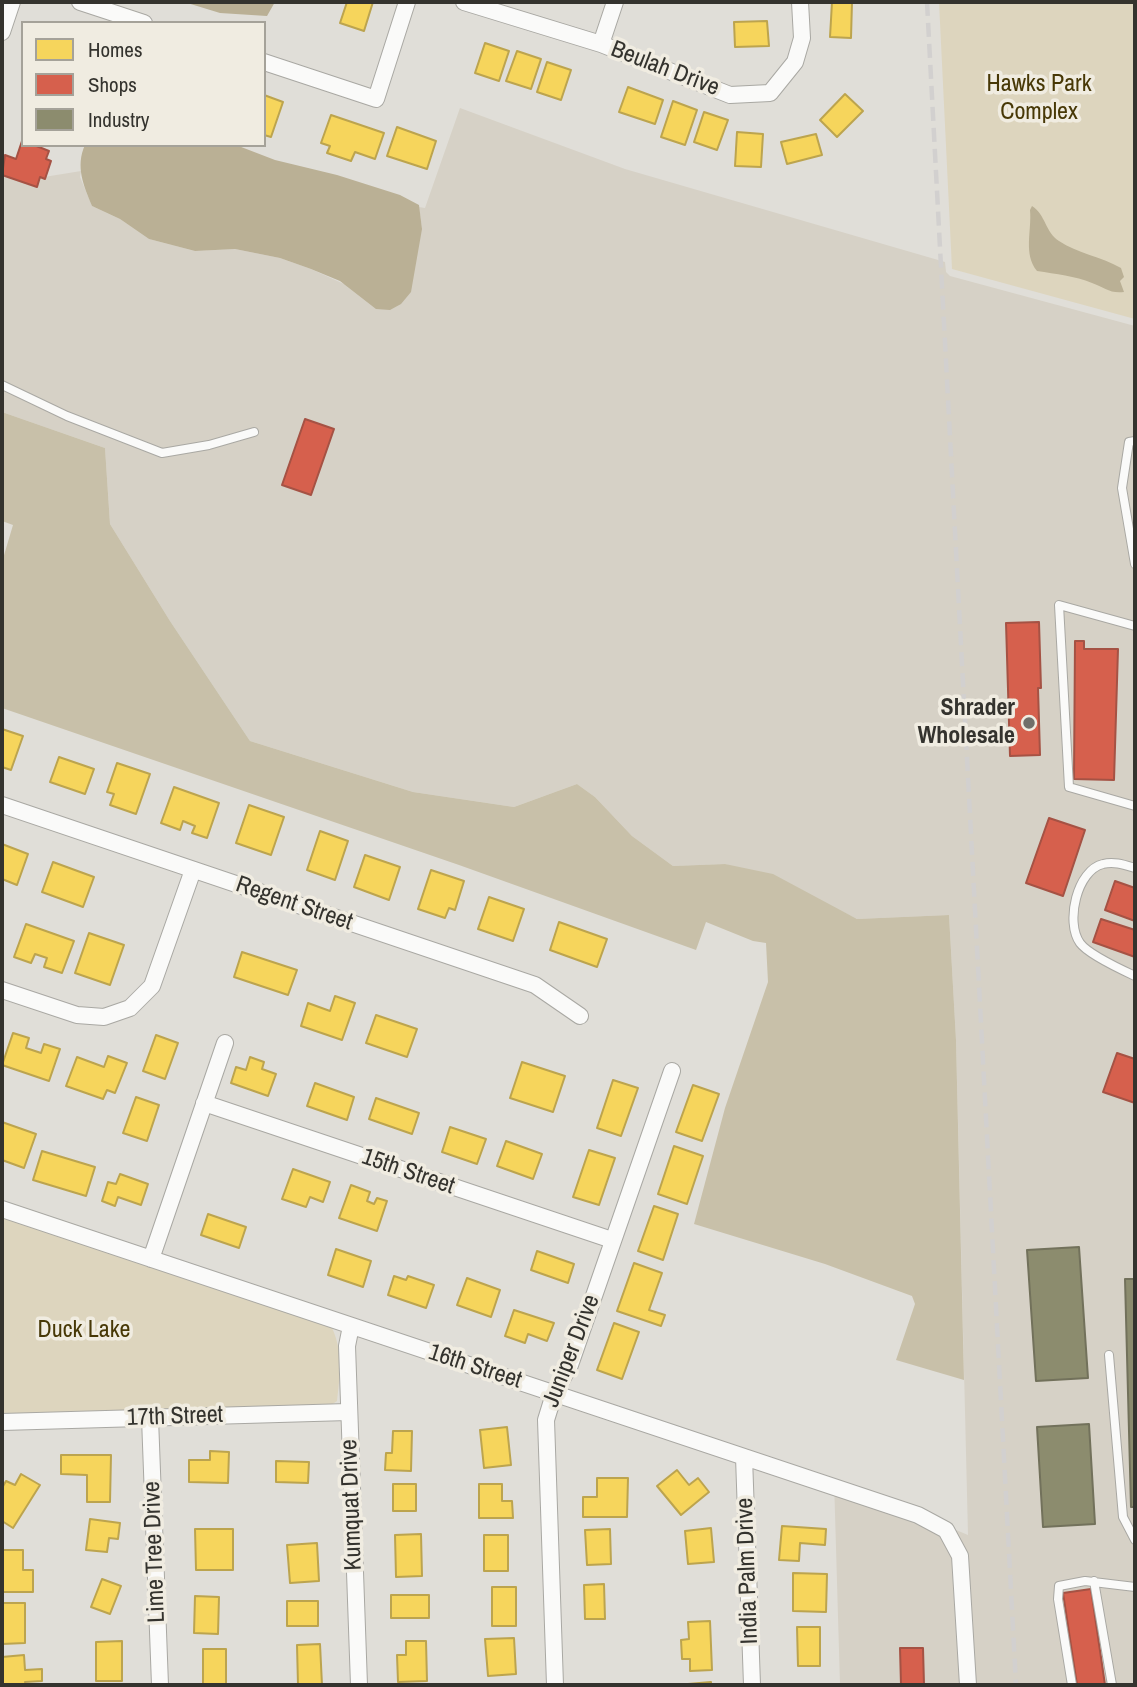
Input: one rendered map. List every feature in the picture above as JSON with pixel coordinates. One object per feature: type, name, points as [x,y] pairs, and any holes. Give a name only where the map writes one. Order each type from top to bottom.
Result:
[{"type":"street","points":[[2,32],[12,2]]},
{"type":"street","points":[[80,2],[138,21]]},
{"type":"street","points":[[266,63],[376,99],[407,2]]},
{"type":"street","name":"Beulah Drive","points":[[464,2],[601,44],[730,95],[770,93],[796,62],[802,38],[800,2]]},
{"type":"street","points":[[601,44],[615,2]]},
{"type":"street","name":"Regent Street","points":[[2,805],[535,985],[579,1016]]},
{"type":"street","points":[[2,990],[77,1016],[104,1017],[130,1008],[152,986],[193,870]]},
{"type":"street","points":[[150,1259],[225,1043]]},
{"type":"street","name":"Juniper Drive","points":[[555,1685],[546,1420],[554,1394],[570,1365],[672,1071]]},
{"type":"street","name":"15th Street","points":[[204,1103],[612,1240]]},
{"type":"street","name":"16th Street","points":[[2,1209],[918,1515],[946,1530],[960,1556],[968,1685]]},
{"type":"street","name":"Kumquat Drive","points":[[351,1326],[347,1346],[348,1412],[359,1685]]},
{"type":"street","name":"17th Street","points":[[2,1422],[348,1412]]},
{"type":"street","name":"Lime Tree Drive","points":[[150,1418],[160,1685]]},
{"type":"street","name":"India Palm Drive","points":[[744,1457],[752,1685]]},
{"type":"lane","points":[[2,385],[67,416],[162,453],[209,445],[254,432]]},
{"type":"lane","points":[[1135,441],[1129,442],[1122,488],[1135,564]]},
{"type":"lane","points":[[1135,626],[1059,605],[1069,787],[1135,806]]},
{"type":"lane","points":[[1135,868],[1116,863],[1102,864],[1094,869],[1086,877],[1077,894],[1072,921],[1081,944],[1135,976]]},
{"type":"lane","points":[[1109,1355],[1123,1517],[1135,1540]]},
{"type":"lane","points":[[1094,1581],[1112,1685]]},
{"type":"lane","points":[[1072,1685],[1058,1599],[1059,1586],[1094,1581],[1135,1587]]},
{"type":"shaded area","points":[[184,2],[275,2],[267,16],[220,13]]},
{"type":"shaded area","points":[[460,108],[625,169],[945,262],[946,272],[950,276],[1135,326],[1135,1685],[840,1685],[834,1479],[968,1535],[956,1040],[949,915],[857,919],[816,899],[725,864],[673,866],[632,836],[595,797],[577,784],[514,807],[413,792],[250,741],[170,621],[110,524],[105,448],[2,412],[2,177],[38,178],[81,171],[80,177],[92,206],[120,219],[149,239],[195,251],[235,249],[280,258],[344,284],[422,229],[419,207],[425,208]]},
{"type":"shaded area","points":[[84,147],[241,147],[275,160],[337,175],[400,195],[419,205],[422,229],[411,292],[401,304],[390,310],[376,309],[340,281],[280,258],[235,249],[195,251],[149,239],[120,219],[92,206],[81,169]]},
{"type":"shaded area","points":[[1032,206],[1059,241],[1121,268],[1124,277],[1120,281],[1124,292],[1111,291],[1072,277],[1037,271],[1029,250]]},
{"type":"shaded area","points":[[2,412],[105,448],[110,524],[170,621],[250,741],[413,792],[514,807],[577,784],[595,797],[632,836],[673,866],[725,864],[773,874],[857,919],[949,915],[956,1040],[964,1380],[896,1360],[915,1304],[912,1296],[825,1264],[694,1224],[725,1108],[768,982],[766,943],[753,941],[706,922],[696,950],[459,865],[2,708],[2,562],[13,525],[2,521]]},
{"type":"green space","name":"Hawks Park Complex","points":[[939,2],[1135,2],[1135,319],[952,269]]},
{"type":"green space","name":"Duck Lake","points":[[2,1216],[332,1328],[339,1355],[337,1401],[328,1407],[2,1416]]},
{"type":"building: Homes","points":[[347,2],[373,2],[364,31],[340,23]]},
{"type":"building: Homes","points":[[832,2],[852,2],[851,38],[830,37]]},
{"type":"building: Homes","points":[[767,21],[769,46],[735,47],[734,22]]},
{"type":"building: Homes","points":[[485,43],[509,51],[499,81],[475,73]]},
{"type":"building: Homes","points":[[517,51],[541,59],[531,89],[506,81]]},
{"type":"building: Homes","points":[[547,62],[571,70],[561,100],[537,92]]},
{"type":"building: Homes","points":[[628,87],[663,100],[655,124],[619,112]]},
{"type":"building: Homes","points":[[845,94],[863,111],[837,137],[820,120]]},
{"type":"building: Homes","points":[[266,96],[283,102],[271,137],[266,136]]},
{"type":"building: Homes","points":[[673,101],[697,110],[685,145],[661,137]]},
{"type":"building: Homes","points":[[704,112],[728,120],[717,150],[694,142]]},
{"type":"building: Homes","points":[[331,115],[384,133],[375,159],[355,152],[351,161],[327,153],[330,146],[321,143]]},
{"type":"building: Homes","points":[[397,127],[436,141],[427,169],[387,156]]},
{"type":"building: Homes","points":[[737,132],[763,134],[761,167],[735,166]]},
{"type":"building: Homes","points":[[816,134],[822,155],[787,164],[781,142]]},
{"type":"building: Homes","points":[[2,729],[23,736],[11,770],[2,767]]},
{"type":"building: Homes","points":[[59,757],[94,769],[85,794],[50,782]]},
{"type":"building: Homes","points":[[117,763],[150,774],[136,814],[110,805],[114,794],[107,792]]},
{"type":"building: Homes","points":[[174,787],[219,803],[207,838],[192,833],[195,826],[183,821],[180,830],[161,823]]},
{"type":"building: Homes","points":[[249,805],[284,817],[271,855],[236,843]]},
{"type":"building: Homes","points":[[320,831],[348,841],[335,880],[307,870]]},
{"type":"building: Homes","points":[[2,844],[28,854],[17,885],[2,879]]},
{"type":"building: Homes","points":[[365,855],[400,867],[389,900],[354,887]]},
{"type":"building: Homes","points":[[53,862],[94,877],[83,907],[42,892]]},
{"type":"building: Homes","points":[[431,870],[464,881],[455,910],[449,908],[445,918],[418,909]]},
{"type":"building: Homes","points":[[489,897],[524,909],[513,941],[478,929]]},
{"type":"building: Homes","points":[[559,922],[607,939],[597,967],[550,950]]},
{"type":"building: Homes","points":[[26,924],[74,941],[62,973],[44,967],[47,958],[35,954],[31,963],[14,957]]},
{"type":"building: Homes","points":[[89,933],[124,945],[110,985],[75,973]]},
{"type":"building: Homes","points":[[242,952],[297,970],[288,995],[234,977]]},
{"type":"building: Homes","points":[[335,996],[355,1003],[342,1040],[301,1026],[308,1003],[330,1011]]},
{"type":"building: Homes","points":[[376,1015],[417,1029],[407,1057],[366,1043]]},
{"type":"building: Homes","points":[[13,1033],[29,1038],[26,1048],[41,1053],[44,1044],[60,1049],[49,1081],[2,1065]]},
{"type":"building: Homes","points":[[156,1035],[178,1043],[165,1079],[143,1071]]},
{"type":"building: Homes","points":[[108,1056],[127,1063],[115,1093],[107,1090],[103,1099],[66,1086],[77,1057],[104,1067]]},
{"type":"building: Homes","points":[[250,1057],[264,1062],[262,1069],[276,1074],[268,1096],[231,1083],[236,1067],[246,1070]]},
{"type":"building: Homes","points":[[522,1062],[565,1076],[553,1112],[510,1098]]},
{"type":"building: Homes","points":[[613,1080],[638,1088],[621,1136],[597,1128]]},
{"type":"building: Homes","points":[[315,1083],[354,1097],[347,1120],[307,1106]]},
{"type":"building: Homes","points":[[693,1085],[719,1094],[702,1141],[676,1132]]},
{"type":"building: Homes","points":[[136,1097],[159,1105],[147,1141],[123,1133]]},
{"type":"building: Homes","points":[[376,1098],[419,1113],[412,1134],[369,1119]]},
{"type":"building: Homes","points":[[2,1122],[36,1134],[24,1168],[2,1160]]},
{"type":"building: Homes","points":[[450,1127],[486,1139],[477,1164],[442,1152]]},
{"type":"building: Homes","points":[[506,1141],[542,1154],[533,1179],[497,1166]]},
{"type":"building: Homes","points":[[674,1146],[703,1156],[687,1204],[658,1194]]},
{"type":"building: Homes","points":[[589,1150],[615,1158],[599,1205],[573,1197]]},
{"type":"building: Homes","points":[[42,1151],[95,1167],[86,1196],[33,1180]]},
{"type":"building: Homes","points":[[293,1169],[330,1182],[323,1202],[310,1197],[306,1207],[282,1199]]},
{"type":"building: Homes","points":[[120,1174],[148,1184],[141,1205],[118,1197],[115,1206],[102,1201],[108,1182],[116,1184]]},
{"type":"building: Homes","points":[[351,1185],[370,1192],[367,1201],[374,1204],[377,1198],[387,1201],[377,1231],[339,1218]]},
{"type":"building: Homes","points":[[654,1206],[678,1214],[663,1260],[638,1251]]},
{"type":"building: Homes","points":[[208,1214],[246,1227],[239,1248],[201,1235]]},
{"type":"building: Homes","points":[[336,1249],[371,1261],[363,1287],[328,1275]]},
{"type":"building: Homes","points":[[537,1251],[574,1264],[568,1283],[531,1270]]},
{"type":"building: Homes","points":[[634,1263],[662,1273],[649,1310],[665,1315],[661,1326],[617,1311]]},
{"type":"building: Homes","points":[[394,1276],[406,1280],[408,1276],[434,1285],[426,1308],[388,1295]]},
{"type":"building: Homes","points":[[467,1278],[500,1290],[491,1317],[457,1305]]},
{"type":"building: Homes","points":[[514,1310],[554,1323],[547,1341],[528,1334],[525,1343],[505,1336]]},
{"type":"building: Homes","points":[[614,1323],[639,1332],[622,1379],[597,1370]]},
{"type":"building: Homes","points":[[507,1427],[511,1465],[484,1468],[480,1430]]},
{"type":"building: Homes","points":[[393,1431],[412,1431],[411,1471],[385,1470],[386,1453],[392,1453]]},
{"type":"building: Homes","points":[[210,1451],[229,1452],[228,1483],[189,1482],[189,1460],[210,1460]]},
{"type":"building: Homes","points":[[61,1455],[111,1455],[110,1502],[87,1502],[87,1475],[61,1474]]},
{"type":"building: Homes","points":[[276,1461],[309,1462],[308,1483],[276,1482]]},
{"type":"building: Homes","points":[[677,1470],[689,1485],[698,1478],[709,1492],[681,1515],[657,1486]]},
{"type":"building: Homes","points":[[21,1474],[40,1485],[13,1528],[2,1521],[2,1488],[6,1481],[15,1485]]},
{"type":"building: Homes","points":[[597,1478],[628,1478],[627,1517],[583,1517],[583,1497],[597,1497]]},
{"type":"building: Homes","points":[[393,1484],[416,1484],[416,1511],[393,1511]]},
{"type":"building: Homes","points":[[479,1484],[502,1484],[502,1501],[512,1501],[513,1518],[479,1518]]},
{"type":"building: Homes","points":[[90,1519],[120,1523],[118,1539],[109,1538],[107,1552],[86,1550]]},
{"type":"building: Homes","points":[[782,1526],[826,1529],[825,1545],[800,1543],[799,1561],[779,1560]]},
{"type":"building: Homes","points":[[711,1528],[714,1562],[688,1564],[685,1531]]},
{"type":"building: Homes","points":[[195,1529],[233,1529],[233,1570],[196,1570]]},
{"type":"building: Homes","points":[[610,1529],[611,1564],[587,1565],[585,1530]]},
{"type":"building: Homes","points":[[421,1534],[422,1576],[396,1577],[395,1535]]},
{"type":"building: Homes","points":[[484,1535],[508,1535],[508,1571],[484,1571]]},
{"type":"building: Homes","points":[[317,1543],[319,1581],[290,1583],[287,1545]]},
{"type":"building: Homes","points":[[3,1550],[23,1550],[23,1570],[33,1570],[33,1592],[2,1592]]},
{"type":"building: Homes","points":[[793,1573],[827,1574],[826,1612],[793,1611]]},
{"type":"building: Homes","points":[[102,1579],[121,1586],[110,1614],[91,1607]]},
{"type":"building: Homes","points":[[604,1584],[605,1619],[585,1619],[584,1585]]},
{"type":"building: Homes","points":[[492,1587],[516,1587],[516,1626],[492,1626]]},
{"type":"building: Homes","points":[[391,1595],[429,1595],[429,1618],[391,1618]]},
{"type":"building: Homes","points":[[195,1596],[219,1597],[218,1634],[194,1633]]},
{"type":"building: Homes","points":[[287,1601],[318,1601],[318,1626],[287,1626]]},
{"type":"building: Homes","points":[[2,1603],[25,1603],[25,1643],[2,1644]]},
{"type":"building: Homes","points":[[710,1621],[712,1670],[690,1671],[690,1659],[682,1659],[681,1640],[689,1639],[688,1622]]},
{"type":"building: Homes","points":[[797,1627],[820,1627],[820,1666],[798,1666]]},
{"type":"building: Homes","points":[[514,1638],[516,1674],[488,1676],[485,1639]]},
{"type":"building: Homes","points":[[122,1641],[122,1681],[96,1681],[96,1642]]},
{"type":"building: Homes","points":[[406,1641],[426,1641],[427,1681],[398,1682],[397,1655],[406,1655]]},
{"type":"building: Homes","points":[[320,1644],[322,1685],[298,1685],[297,1645]]},
{"type":"building: Homes","points":[[203,1649],[226,1649],[226,1685],[203,1685]]},
{"type":"building: Homes","points":[[24,1655],[25,1670],[42,1669],[42,1681],[25,1682],[26,1685],[2,1685],[2,1657]]},
{"type":"building: Homes","points":[[711,1682],[711,1685],[688,1685],[688,1684]]},
{"type":"building: Shops","points":[[21,144],[21,147],[39,147],[49,151],[46,159],[51,161],[45,179],[40,177],[37,187],[2,175],[5,155],[16,159]]},
{"type":"building: Shops","points":[[305,419],[334,429],[311,495],[282,485]]},
{"type":"building: Shops","points":[[1039,622],[1040,755],[1010,756],[1006,623]]},
{"type":"building: Shops","points":[[1075,641],[1084,641],[1084,649],[1118,649],[1114,780],[1074,779]]},
{"type":"building: Shops","points":[[1049,818],[1085,830],[1063,896],[1026,883]]},
{"type":"building: Shops","points":[[1115,881],[1135,888],[1135,921],[1105,910]]},
{"type":"building: Shops","points":[[1101,919],[1135,930],[1135,957],[1093,942]]},
{"type":"building: Shops","points":[[1117,1053],[1135,1059],[1135,1103],[1103,1092]]},
{"type":"building: Shops","points":[[1091,1589],[1105,1685],[1077,1685],[1063,1593]]},
{"type":"building: Shops","points":[[900,1648],[923,1648],[924,1685],[901,1685]]},
{"type":"building: Industry","points":[[1079,1247],[1088,1378],[1036,1381],[1027,1250]]},
{"type":"building: Industry","points":[[1134,1258],[1135,1507],[1131,1507],[1125,1279],[1134,1279]]},
{"type":"building: Industry","points":[[1089,1424],[1095,1524],[1043,1527],[1037,1427]]},
{"type":"railway","points":[[927,2],[1016,1685]]},
{"type":"place","name":"Shrader Wholesale","points":[[1029,723]]}]
